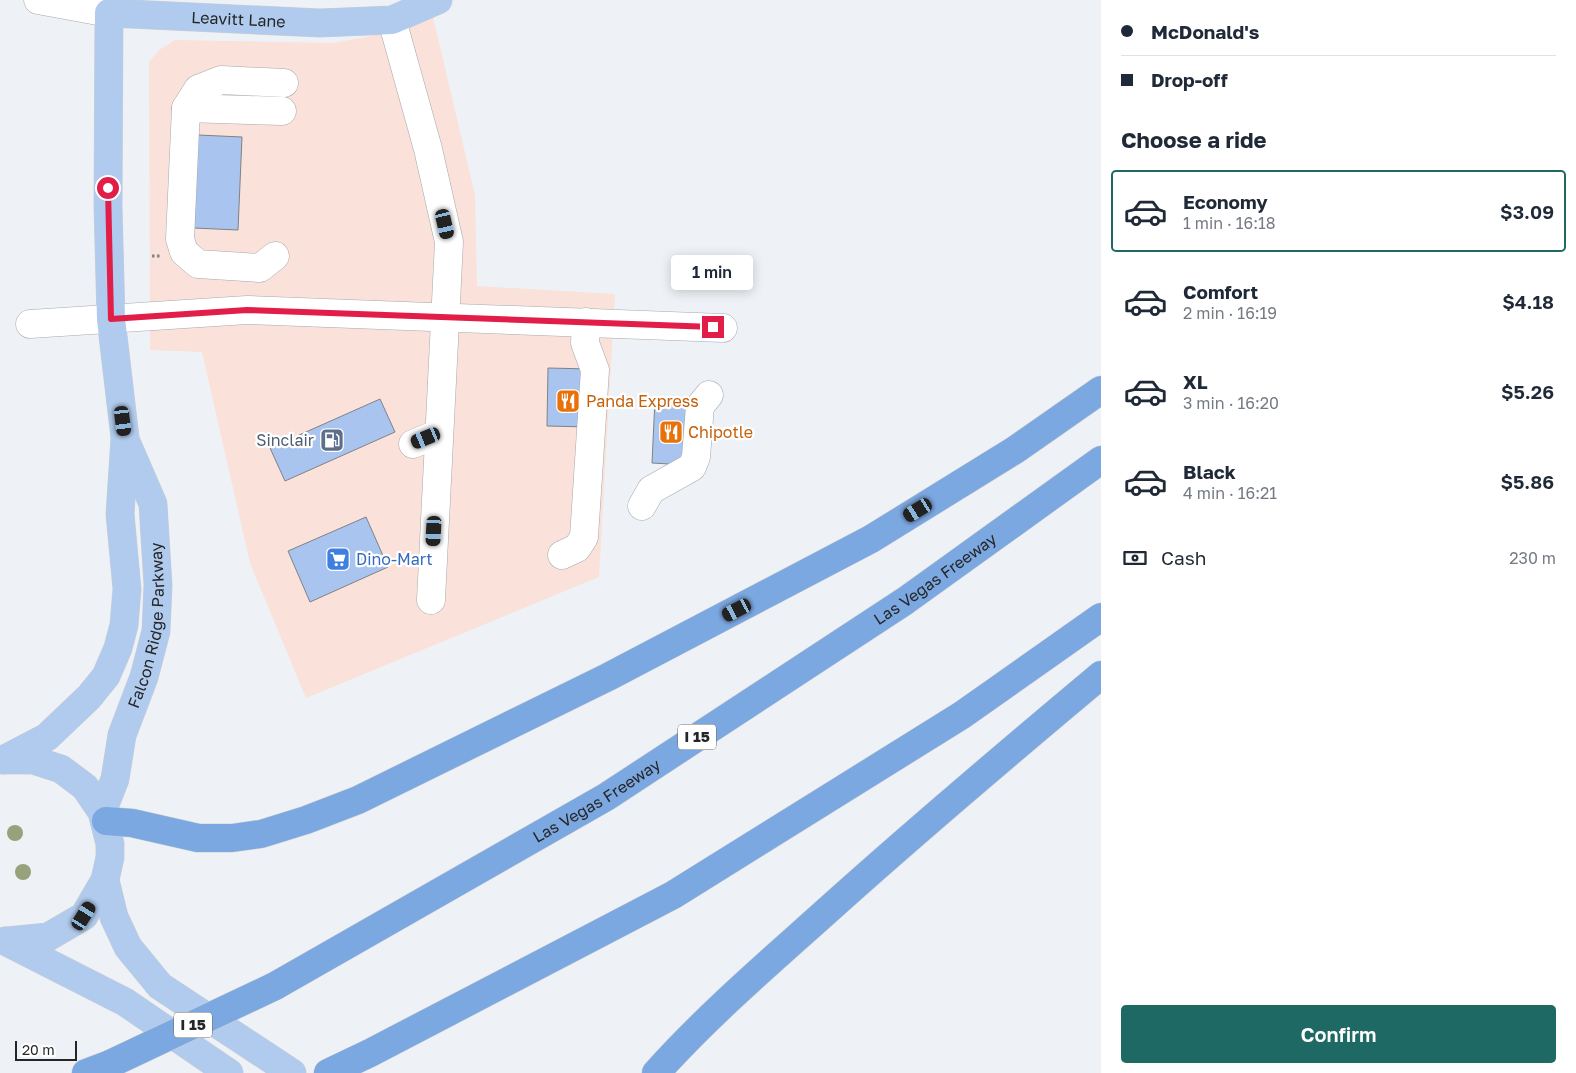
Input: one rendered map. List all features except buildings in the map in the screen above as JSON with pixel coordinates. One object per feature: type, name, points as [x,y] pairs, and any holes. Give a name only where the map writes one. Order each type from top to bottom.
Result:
[{"type":"highway","points":[[104,816],[198,838],[232,838],[261,834],[281,828],[358,800],[599,681],[871,539],[1007,455],[1101,390]]},
{"type":"highway","name":"Las Vegas Freeway","points":[[98,1068],[276,986],[606,797],[905,601],[1101,460]]},
{"type":"highway","points":[[328,1073],[673,895],[962,715],[1101,617]]},
{"type":"highway","points":[[656,1073],[677,1050],[766,965],[954,798],[1101,675]]},
{"type":"highway","points":[[662,1073],[677,1050]]},
{"type":"main road","name":"Leavitt Lane","points":[[109,14],[320,23],[392,20],[438,0]]},
{"type":"main road","name":"Falcon Ridge Parkway","points":[[1,760],[47,737],[89,697],[106,676],[118,648],[124,625],[127,589],[120,514],[125,438],[111,319],[108,206],[109,14]]},
{"type":"main road","name":"Falcon Ridge Parkway","points":[[125,438],[153,504],[158,585],[156,631],[144,677],[122,735],[115,779],[104,816],[114,917],[128,947],[160,986],[292,1073]]},
{"type":"main road","name":"Falcon Ridge Parkway","points":[[1,760],[33,760],[61,769],[85,787],[104,816]]},
{"type":"main road","points":[[4,940],[48,937],[84,916],[108,869]]},
{"type":"main road","points":[[4,940],[125,1002],[229,1073]]},
{"type":"street","name":"Leavitt Lane","points":[[38,0],[109,14]]},
{"type":"street","points":[[392,20],[428,149],[449,242],[431,600]]},
{"type":"street","points":[[276,256],[260,268],[198,264],[184,252],[180,239],[186,108],[198,89],[221,80],[284,83]]},
{"type":"street","points":[[186,108],[282,111]]},
{"type":"street","points":[[30,324],[247,310],[724,328]]},
{"type":"street","points":[[562,555],[577,548],[584,537],[594,370],[585,343],[586,322]]},
{"type":"street","points":[[642,506],[651,490],[692,466],[696,457],[700,406],[709,395]]},
{"type":"street","points":[[413,444],[439,433]]},
{"type":"shaded area","points":[[433,17],[475,195],[477,286],[615,294],[599,577],[306,698],[250,563],[202,352],[150,350],[149,62],[159,50],[175,40],[333,43],[366,37]]},
{"type":"place","name":"Panda Express","points":[[568,401]]},
{"type":"place","name":"Chipotle","points":[[671,432]]},
{"type":"place","name":"Sinclair","points":[[332,440]]},
{"type":"place","name":"Dino-Mart","points":[[338,559]]},
{"type":"route","points":[[108,188],[111,319],[247,310],[713,327]]}]
